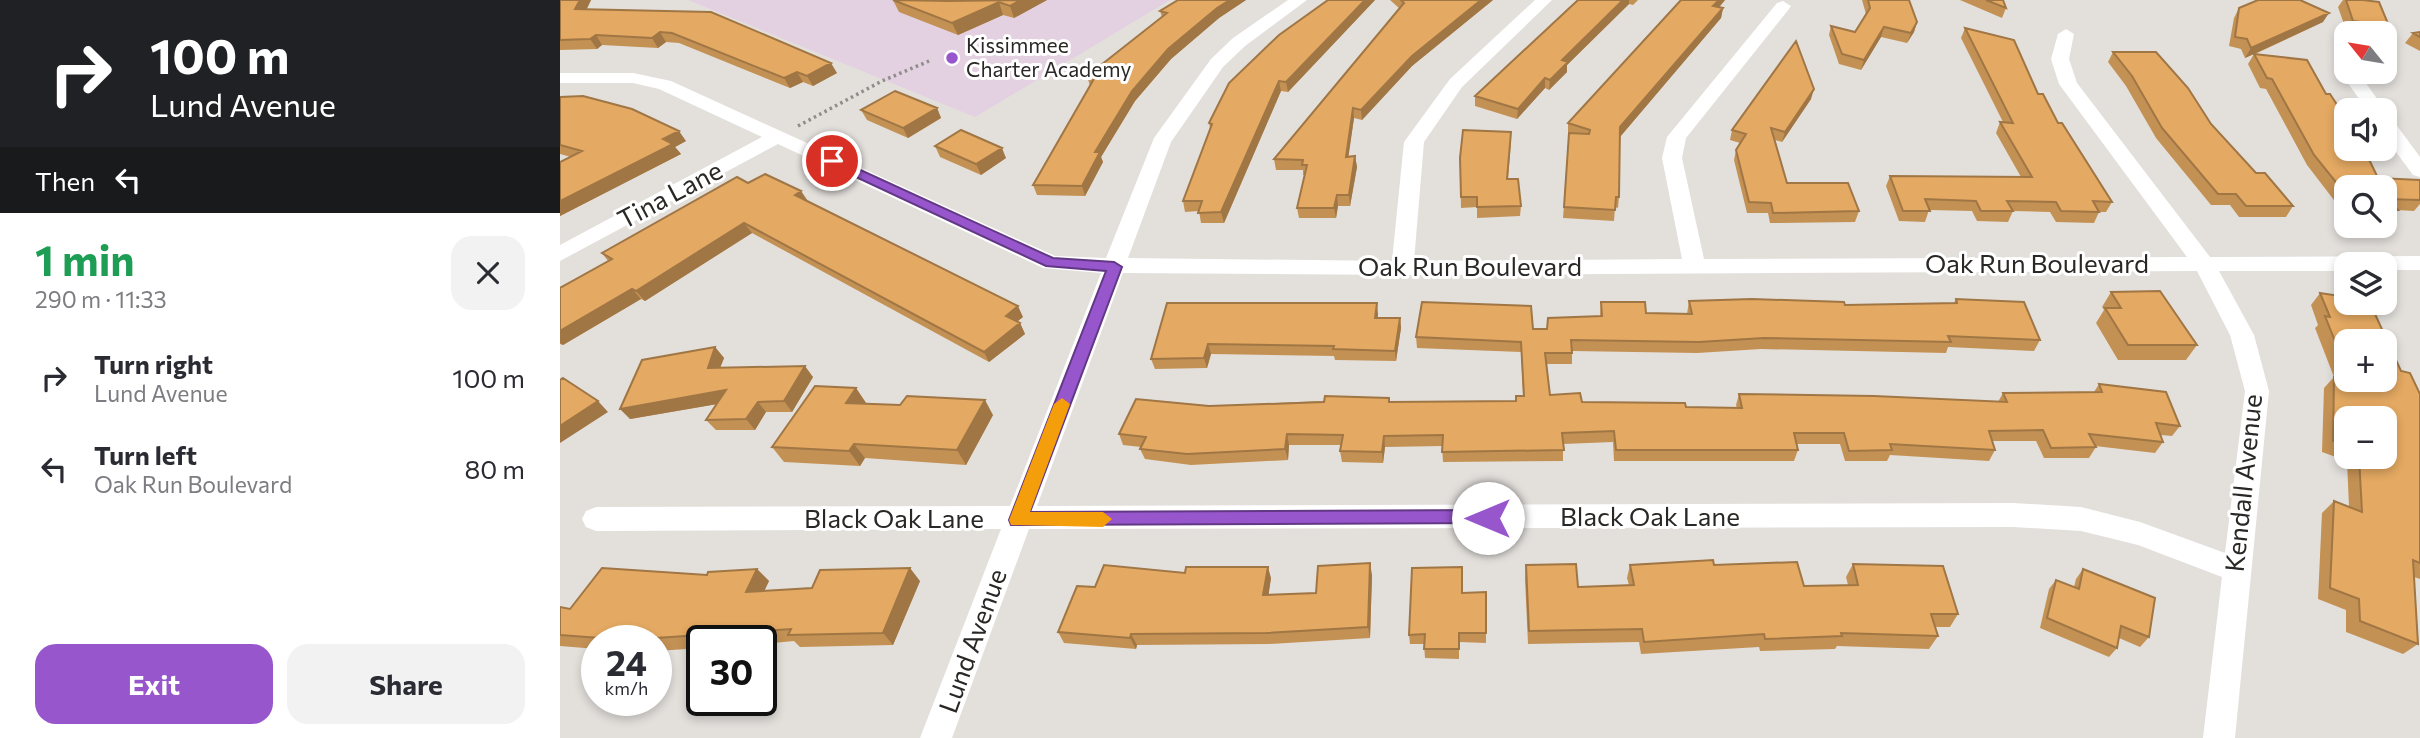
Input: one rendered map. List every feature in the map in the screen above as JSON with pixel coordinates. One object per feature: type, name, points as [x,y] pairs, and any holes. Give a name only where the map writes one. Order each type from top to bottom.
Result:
[{"type":"street","name":"Lund Avenue","points":[[936,738],[1161,142],[1217,63],[1239,42],[1299,0]]},
{"type":"street","points":[[1402,268],[1414,142],[1447,90],[1544,0]]},
{"type":"street","points":[[1694,265],[1672,158],[1677,137],[1783,6]]},
{"type":"street","name":"Kendall Avenue","points":[[2066,34],[2060,59],[2068,84],[2204,264],[2242,335],[2257,391],[2218,738]]},
{"type":"street","name":"Oak Run Boulevard","points":[[560,78],[633,78],[665,85],[786,132],[1041,258],[1071,265],[1402,268],[2420,263]]},
{"type":"street","name":"Tina Lane","points":[[560,254],[786,132]]},
{"type":"street","points":[[2397,139],[2420,171]]},
{"type":"street","name":"Black Oak Lane","points":[[596,519],[1018,520],[2013,515],[2081,519],[2140,534],[2235,569]]},
{"type":"path","points":[[786,132],[882,81],[929,61]]},
{"type":"shaded area","name":"Kissimmee Charter Academy","points":[[688,0],[1170,0],[975,117]]},
{"type":"building","points":[[560,0],[580,0],[575,9],[711,12],[831,63],[807,76],[797,72],[784,78],[672,33],[660,32],[652,38],[596,35],[590,39],[560,40]]},
{"type":"building","points":[[893,0],[1021,0],[1010,6],[999,2],[952,23]]},
{"type":"building","points":[[1178,0],[1230,0],[1168,49],[1132,91],[1095,152],[1100,152],[1082,186],[1033,185],[1095,77],[1087,76],[1167,13],[1160,11]]},
{"type":"building","points":[[1328,0],[1365,0],[1286,82],[1279,81],[1221,212],[1198,213],[1202,201],[1183,201],[1212,124],[1209,123],[1229,83],[1279,35]]},
{"type":"building","points":[[1401,0],[1481,0],[1412,56],[1361,110],[1353,108],[1346,157],[1355,156],[1349,195],[1337,195],[1334,208],[1297,208],[1307,165],[1302,165],[1303,160],[1274,159],[1404,3]]},
{"type":"building","points":[[1578,0],[1623,0],[1562,60],[1568,62],[1550,80],[1545,78],[1518,109],[1475,96]]},
{"type":"building","points":[[1681,0],[1719,0],[1713,6],[1723,8],[1620,127],[1619,197],[1616,197],[1615,210],[1564,207],[1569,133],[1589,134],[1590,130],[1568,123]]},
{"type":"building","points":[[1868,0],[1909,0],[1917,22],[1911,33],[1884,27],[1864,60],[1842,54],[1831,26],[1855,32],[1870,8]]},
{"type":"building","points":[[1986,0],[2003,0],[2006,8]]},
{"type":"building","points":[[2258,0],[2300,0],[2329,13],[2251,48],[2247,39],[2235,37],[2239,8]]},
{"type":"building","points":[[2346,0],[2379,2],[2387,21],[2353,21]]},
{"type":"building","points":[[1965,28],[2014,40],[2038,94],[2043,94],[2058,123],[2062,123],[2112,202],[2093,201],[2099,212],[2061,211],[2056,202],[2007,201],[2013,211],[1981,211],[1976,201],[1925,199],[1930,211],[1903,211],[1890,176],[2032,177],[2000,122],[2013,123]]},
{"type":"building","points":[[1796,41],[1814,89],[1785,132],[1771,128],[1787,183],[1848,183],[1859,211],[1773,213],[1771,203],[1749,202],[1736,150],[1746,134],[1732,130]]},
{"type":"building","points":[[2113,52],[2156,52],[2188,88],[2211,124],[2256,173],[2265,173],[2293,206],[2246,206],[2236,194],[2218,194],[2162,128],[2132,76]]},
{"type":"building","points":[[2254,54],[2307,60],[2326,94],[2330,94],[2334,100],[2334,161],[2370,161],[2377,175],[2334,175],[2334,180],[2314,155],[2272,79],[2267,78]]},
{"type":"building","points":[[895,91],[937,108],[903,128],[861,110]]},
{"type":"building","points":[[583,96],[632,109],[679,131],[663,139],[673,144],[560,201],[560,162],[582,151],[560,145],[560,97]]},
{"type":"building","points":[[961,130],[1002,148],[976,164],[935,146]]},
{"type":"building","points":[[1463,130],[1511,132],[1507,179],[1518,179],[1521,206],[1477,207],[1477,197],[1461,197],[1460,158]]},
{"type":"building","points":[[765,174],[801,191],[795,195],[1018,306],[1006,316],[1020,323],[984,352],[744,223],[636,291],[632,289],[560,331],[560,288],[612,259],[602,253],[737,177],[748,183]]},
{"type":"building","points":[[2397,179],[2420,180],[2420,200],[2397,199]]},
{"type":"building","points":[[2160,291],[2197,345],[2128,345],[2105,308],[2121,308],[2111,292]]},
{"type":"building","points":[[2320,293],[2334,295],[2334,315],[2375,315],[2382,329],[2334,329],[2334,338],[2325,316],[2330,317]]},
{"type":"building","points":[[1752,299],[1844,302],[1845,305],[1957,303],[1956,299],[2024,302],[2040,340],[1948,336],[1951,342],[1764,338],[1699,342],[1571,340],[1572,353],[1545,353],[1550,395],[1580,393],[1582,402],[1685,403],[1686,407],[1742,408],[1739,394],[2007,402],[2003,393],[2102,392],[2099,384],[2166,392],[2180,426],[2156,423],[2163,442],[2089,434],[2096,447],[2051,448],[2043,430],[1989,431],[1995,450],[1890,444],[1892,450],[1849,451],[1844,433],[1794,433],[1798,450],[1616,450],[1614,431],[1562,433],[1564,450],[1442,452],[1443,435],[1384,436],[1382,452],[1340,451],[1343,435],[1287,434],[1285,449],[1187,454],[1140,449],[1146,437],[1119,434],[1136,399],[1209,406],[1324,402],[1325,396],[1389,398],[1389,402],[1516,401],[1516,396],[1524,396],[1521,342],[1416,337],[1422,302],[1531,306],[1533,329],[1547,329],[1548,318],[1602,316],[1601,302],[1645,302],[1646,313],[1692,314],[1689,301]]},
{"type":"building","points":[[1167,303],[1377,303],[1375,318],[1400,318],[1395,351],[1333,349],[1334,346],[1208,344],[1204,358],[1151,359]]},
{"type":"building","points":[[715,347],[708,368],[805,366],[784,401],[758,402],[746,419],[706,420],[726,390],[620,409],[642,360]]},
{"type":"building","points":[[2397,362],[2401,371],[2410,373],[2420,394],[2420,563],[2413,560],[2418,644],[2360,621],[2359,599],[2330,588],[2334,501],[2362,512],[2360,469],[2397,469],[2397,406],[2334,406],[2333,441],[2334,377],[2334,392],[2397,392]]},
{"type":"building","points":[[563,378],[598,401],[560,426],[560,380]]},
{"type":"building","points":[[815,386],[856,388],[846,403],[900,405],[907,396],[985,400],[957,450],[854,444],[849,451],[772,447]]},
{"type":"building","points":[[1713,560],[1714,565],[1797,562],[1804,586],[1858,585],[1853,564],[1943,566],[1958,614],[1931,614],[1938,636],[1841,633],[1842,636],[1765,639],[1764,634],[1644,642],[1642,629],[1529,631],[1526,565],[1576,564],[1578,587],[1634,585],[1630,565]]},
{"type":"building","points":[[1370,563],[1368,627],[1266,633],[1131,634],[1130,638],[1058,632],[1077,586],[1095,587],[1104,565],[1185,573],[1186,567],[1268,567],[1263,595],[1316,593],[1318,566]]},
{"type":"building","points":[[1462,567],[1462,593],[1486,592],[1486,633],[1459,633],[1459,649],[1424,649],[1425,634],[1409,635],[1412,568]]},
{"type":"building","points":[[602,568],[707,575],[708,572],[757,569],[746,592],[812,588],[820,570],[910,568],[883,633],[788,635],[791,629],[777,630],[777,625],[686,625],[686,636],[672,637],[672,625],[581,625],[581,637],[560,635],[560,607],[570,609]]},
{"type":"building","points":[[2083,569],[2155,598],[2149,637],[2121,626],[2117,648],[2047,618],[2056,580],[2079,589]]},
{"type":"slow traffic","points":[[1062,404],[1018,520],[1103,519]]},
{"type":"place","name":"Kissimmee Charter Academy","points":[[952,58]]},
{"type":"route","points":[[832,161],[1051,262],[1114,267],[1018,520],[1488,518]]}]
